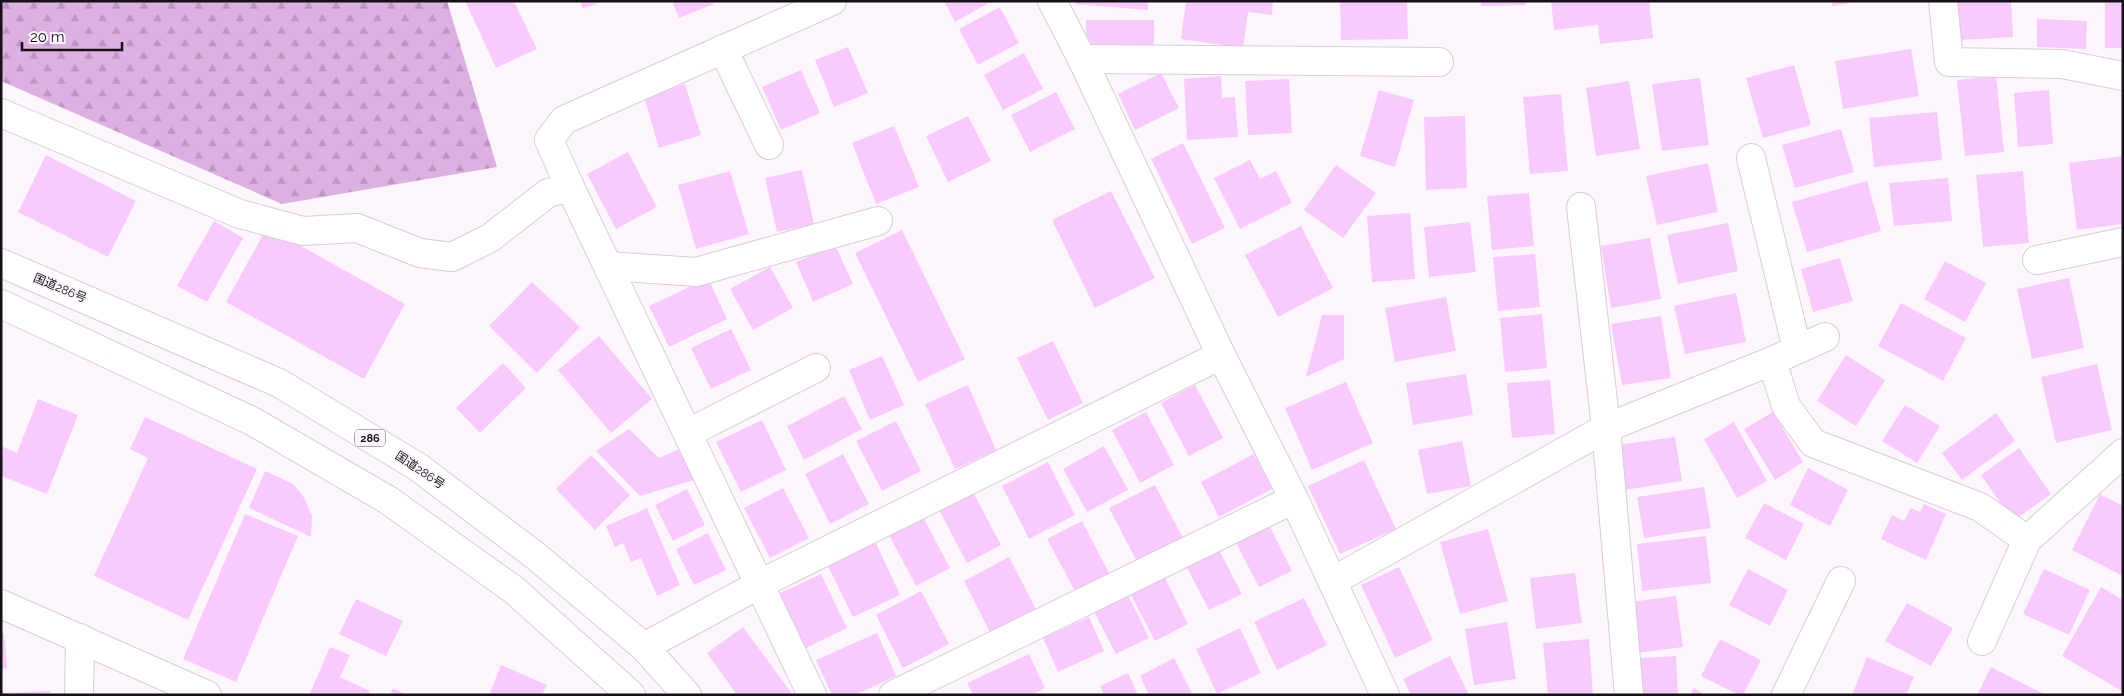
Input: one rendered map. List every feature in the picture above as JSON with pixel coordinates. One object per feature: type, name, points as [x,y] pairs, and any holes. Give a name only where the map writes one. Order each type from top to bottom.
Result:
[{"type":"main road","points":[[812,695],[549,140],[564,120],[832,1]]},
{"type":"main road","points":[[1052,1],[1082,59],[1221,355],[1294,499],[1385,695]]},
{"type":"main road","points":[[1944,1],[1949,62],[2062,64],[2123,76]]},
{"type":"main road","points":[[723,50],[769,145]]},
{"type":"main road","points":[[1082,59],[1439,62]]},
{"type":"main road","points":[[1,113],[240,214],[303,231],[357,228],[420,254],[452,257],[490,238],[548,193],[570,187]]},
{"type":"main road","points":[[1751,158],[1797,350]]},
{"type":"main road","points":[[1581,207],[1606,428],[1629,695]]},
{"type":"main road","points":[[608,266],[696,272],[878,221]]},
{"type":"main road","points":[[2037,260],[2123,242]]},
{"type":"main road","name":"国道286号","points":[[1,262],[280,384],[418,466],[537,557],[644,647],[687,695]]},
{"type":"main road","points":[[1,304],[252,421],[388,500],[514,590],[630,695]]},
{"type":"main road","points":[[1333,581],[1606,428],[1772,361],[1825,337]]},
{"type":"main road","points":[[644,647],[760,584],[1221,355]]},
{"type":"main road","points":[[1772,361],[1786,406],[1812,443],[1980,507],[2027,540]]},
{"type":"main road","points":[[688,433],[816,368]]},
{"type":"main road","points":[[1982,641],[2027,540],[2123,453]]},
{"type":"main road","points":[[893,695],[1294,499]]},
{"type":"main road","points":[[1786,695],[1841,581]]},
{"type":"main road","points":[[1,604],[207,695]]},
{"type":"main road","points":[[80,638],[80,695]]},
{"type":"green space","points":[[1,1],[447,1],[497,167],[282,204],[1,81]]},
{"type":"building","points":[[465,1],[514,1],[537,49],[496,68]]},
{"type":"building","points":[[580,1],[603,1],[583,9]]},
{"type":"building","points":[[672,1],[713,1],[714,4],[679,18]]},
{"type":"building","points":[[944,1],[992,1],[955,22]]},
{"type":"building","points":[[1075,1],[1148,1],[1148,10],[1075,4]]},
{"type":"building","points":[[1186,1],[1273,1],[1272,15],[1248,12],[1243,48],[1181,39]]},
{"type":"building","points":[[1340,1],[1407,1],[1408,39],[1341,40]]},
{"type":"building","points":[[1480,1],[1526,1],[1526,5],[1481,6]]},
{"type":"building","points":[[1551,1],[1649,1],[1653,38],[1600,44],[1598,25],[1554,30]]},
{"type":"building","points":[[1831,1],[1856,1],[1856,2],[1832,6]]},
{"type":"building","points":[[1958,1],[2011,1],[2013,37],[1960,40]]},
{"type":"building","points":[[2105,1],[2123,1],[2123,48],[2105,48]]},
{"type":"building","points":[[1000,7],[1019,43],[978,65],[959,29]]},
{"type":"building","points":[[2037,19],[2087,21],[2086,49],[2037,47]]},
{"type":"building","points":[[1086,20],[1154,20],[1154,46],[1086,46]]},
{"type":"building","points":[[848,47],[868,93],[834,107],[815,60]]},
{"type":"building","points":[[1911,49],[1919,96],[1843,109],[1835,61]]},
{"type":"building","points":[[1024,53],[1043,89],[1003,110],[984,75]]},
{"type":"building","points":[[1794,65],[1811,125],[1763,138],[1746,78]]},
{"type":"building","points":[[801,70],[820,113],[781,130],[762,87]]},
{"type":"building","points":[[1161,73],[1179,108],[1135,130],[1118,94]]},
{"type":"building","points":[[1221,76],[1222,98],[1235,97],[1238,137],[1187,140],[1184,79]]},
{"type":"building","points":[[1996,76],[2004,152],[1965,156],[1957,80]]},
{"type":"building","points":[[1700,78],[1709,145],[1662,151],[1652,84]]},
{"type":"building","points":[[1289,79],[1292,133],[1248,135],[1245,81]]},
{"type":"building","points":[[1629,81],[1640,149],[1596,156],[1586,88]]},
{"type":"building","points":[[685,84],[701,135],[659,148],[644,97]]},
{"type":"building","points":[[1379,90],[1414,100],[1395,167],[1360,156]]},
{"type":"building","points":[[2049,90],[2053,144],[2018,147],[2014,93]]},
{"type":"building","points":[[1056,92],[1075,129],[1030,152],[1011,115]]},
{"type":"building","points":[[1561,94],[1568,171],[1530,174],[1523,97]]},
{"type":"building","points":[[1937,112],[1942,160],[1874,167],[1869,118]]},
{"type":"building","points":[[968,116],[991,161],[948,182],[926,136]]},
{"type":"building","points":[[1465,116],[1467,188],[1426,190],[1424,117]]},
{"type":"building","points":[[894,126],[919,187],[876,204],[852,143]]},
{"type":"building","points":[[1841,129],[1854,172],[1795,188],[1782,145]]},
{"type":"building","points":[[1183,143],[1225,228],[1192,244],[1151,159]]},
{"type":"building","points":[[628,152],[657,207],[616,229],[587,174]]},
{"type":"building","points":[[46,155],[136,201],[108,257],[18,212]]},
{"type":"building","points":[[2123,156],[2123,224],[2077,230],[2069,163]]},
{"type":"building","points":[[1250,160],[1260,179],[1276,171],[1292,203],[1240,229],[1214,178]]},
{"type":"building","points":[[1708,163],[1718,212],[1657,225],[1646,176]]},
{"type":"building","points":[[1336,165],[1376,193],[1343,238],[1304,210]]},
{"type":"building","points":[[802,170],[814,224],[777,232],[765,178]]},
{"type":"building","points":[[730,171],[749,234],[696,249],[678,185]]},
{"type":"building","points":[[2023,171],[2029,243],[1983,247],[1976,175]]},
{"type":"building","points":[[1948,178],[1952,221],[1894,226],[1889,183]]},
{"type":"building","points":[[1867,181],[1881,231],[1807,252],[1792,202]]},
{"type":"building","points":[[1111,191],[1155,278],[1095,308],[1052,220]]},
{"type":"building","points":[[1529,193],[1534,246],[1492,250],[1487,196]]},
{"type":"building","points":[[1410,213],[1415,279],[1372,282],[1367,216]]},
{"type":"building","points":[[214,221],[243,238],[207,302],[177,286]]},
{"type":"building","points":[[1470,222],[1476,272],[1429,277],[1424,227]]},
{"type":"building","points":[[1728,223],[1738,271],[1678,284],[1667,235]]},
{"type":"building","points":[[1301,226],[1333,288],[1278,317],[1245,255]]},
{"type":"building","points":[[267,227],[405,304],[364,379],[226,302]]},
{"type":"building","points":[[902,230],[965,359],[918,382],[855,253]]},
{"type":"building","points":[[1650,238],[1661,299],[1611,308],[1601,246]]},
{"type":"building","points":[[835,245],[853,284],[813,302],[796,262]]},
{"type":"building","points":[[1535,254],[1540,307],[1498,311],[1493,257]]},
{"type":"building","points":[[1840,258],[1853,301],[1813,312],[1801,269]]},
{"type":"building","points":[[1945,261],[1986,283],[1965,322],[1924,299]]},
{"type":"building","points":[[770,267],[793,308],[753,330],[730,289]]},
{"type":"building","points":[[708,278],[727,319],[669,347],[649,306]]},
{"type":"building","points":[[2069,278],[2084,348],[2032,359],[2017,289]]},
{"type":"building","points":[[532,282],[580,327],[537,373],[489,326]]},
{"type":"building","points":[[1736,293],[1746,342],[1685,354],[1674,306]]},
{"type":"building","points":[[1446,297],[1456,351],[1395,362],[1385,308]]},
{"type":"building","points":[[1901,303],[1966,338],[1943,381],[1878,346]]},
{"type":"building","points":[[1542,314],[1547,368],[1505,372],[1500,318]]},
{"type":"building","points":[[1322,315],[1344,315],[1344,359],[1306,377]]},
{"type":"building","points":[[1661,316],[1671,378],[1622,385],[1611,324]]},
{"type":"building","points":[[731,329],[751,370],[711,389],[691,348]]},
{"type":"building","points":[[599,336],[652,399],[611,433],[558,370]]},
{"type":"building","points":[[1053,341],[1083,403],[1048,420],[1017,358]]},
{"type":"building","points":[[1846,355],[1885,380],[1856,426],[1817,401]]},
{"type":"building","points":[[882,356],[904,405],[870,420],[849,370]]},
{"type":"building","points":[[503,363],[526,388],[480,433],[456,408]]},
{"type":"building","points":[[2097,364],[2112,430],[2056,443],[2041,377]]},
{"type":"building","points":[[1466,374],[1473,415],[1413,425],[1406,383]]},
{"type":"building","points":[[1550,380],[1555,434],[1512,438],[1507,383]]},
{"type":"building","points":[[1346,382],[1373,443],[1312,470],[1285,408]]},
{"type":"building","points":[[968,385],[996,450],[955,469],[925,404]]},
{"type":"building","points":[[1195,385],[1223,438],[1189,456],[1161,403]]},
{"type":"building","points":[[844,396],[862,429],[804,460],[787,426]]},
{"type":"building","points":[[38,399],[78,415],[47,494],[1,476],[1,446],[17,453]]},
{"type":"building","points":[[1905,405],[1940,426],[1917,463],[1882,441]]},
{"type":"building","points":[[1146,412],[1174,465],[1140,483],[1112,430]]},
{"type":"building","points":[[1773,412],[1803,462],[1775,480],[1744,429]]},
{"type":"building","points":[[1996,413],[2015,441],[1962,480],[1942,453]]},
{"type":"building","points":[[145,417],[257,469],[188,620],[94,576],[148,458],[130,449]]},
{"type":"building","points":[[762,420],[786,470],[741,492],[716,442]]},
{"type":"building","points":[[896,421],[921,471],[882,491],[856,441]]},
{"type":"building","points":[[1734,422],[1767,481],[1737,498],[1704,439]]},
{"type":"building","points":[[629,429],[659,458],[679,449],[694,480],[640,496],[596,451]]},
{"type":"building","points":[[1675,437],[1682,481],[1624,490],[1617,445]]},
{"type":"building","points":[[1462,441],[1471,486],[1427,494],[1418,450]]},
{"type":"building","points":[[1104,446],[1128,490],[1087,512],[1063,469]]},
{"type":"building","points":[[2019,448],[2051,494],[2013,521],[1981,475]]},
{"type":"building","points":[[843,454],[869,504],[830,524],[805,474]]},
{"type":"building","points":[[1254,454],[1272,489],[1219,517],[1201,482]]},
{"type":"building","points":[[591,455],[630,495],[595,530],[556,489]]},
{"type":"building","points":[[1364,460],[1396,529],[1340,554],[1308,486]]},
{"type":"building","points":[[1048,462],[1075,515],[1029,539],[1002,486]]},
{"type":"building","points":[[1808,468],[1848,490],[1830,526],[1790,505]]},
{"type":"building","points":[[265,471],[293,484],[303,496],[312,516],[311,537],[249,508]]},
{"type":"building","points":[[1155,485],[1183,538],[1137,562],[1109,508]]},
{"type":"building","points":[[1704,487],[1711,528],[1644,538],[1637,497]]},
{"type":"building","points":[[783,488],[809,538],[770,558],[744,508]]},
{"type":"building","points":[[687,489],[705,525],[673,541],[655,505]]},
{"type":"building","points":[[973,492],[1001,545],[967,563],[939,510]]},
{"type":"building","points":[[2100,494],[2123,506],[2123,576],[2072,550]]},
{"type":"building","points":[[1764,503],[1804,524],[1786,560],[1745,538]]},
{"type":"building","points":[[1924,504],[1946,514],[1926,560],[1881,539],[1892,515],[1904,521],[1911,508],[1920,512]]},
{"type":"building","points":[[647,508],[680,585],[657,596],[641,558],[631,562],[623,543],[615,547],[606,526]]},
{"type":"building","points":[[245,514],[298,536],[236,682],[183,659]]},
{"type":"building","points":[[922,515],[950,568],[916,586],[888,533]]},
{"type":"building","points":[[1082,521],[1110,575],[1076,593],[1047,539]]},
{"type":"building","points":[[1269,525],[1292,571],[1259,587],[1235,541]]},
{"type":"building","points":[[1488,529],[1508,601],[1460,614],[1440,542]]},
{"type":"building","points":[[708,533],[726,570],[694,585],[676,549]]},
{"type":"building","points":[[1706,536],[1711,583],[1642,591],[1637,544]]},
{"type":"building","points":[[875,541],[900,595],[853,617],[827,564]]},
{"type":"building","points":[[1218,548],[1242,594],[1209,610],[1185,564]]},
{"type":"building","points":[[1009,557],[1037,611],[991,634],[964,581]]},
{"type":"building","points":[[1399,567],[1433,640],[1395,658],[1361,585]]},
{"type":"building","points":[[1748,569],[1788,590],[1770,626],[1729,605]]},
{"type":"building","points":[[2044,569],[2090,590],[2069,635],[2023,614]]},
{"type":"building","points":[[1575,573],[1582,623],[1536,629],[1530,578]]},
{"type":"building","points":[[821,574],[847,628],[806,648],[780,593]]},
{"type":"building","points":[[1165,578],[1188,624],[1155,641],[1131,595]]},
{"type":"building","points":[[2101,587],[2123,600],[2122,691],[2062,656]]},
{"type":"building","points":[[921,591],[949,644],[903,668],[876,615]]},
{"type":"building","points":[[1126,591],[1149,638],[1116,654],[1092,608]]},
{"type":"building","points":[[1676,596],[1683,647],[1638,653],[1631,602]]},
{"type":"building","points":[[1304,598],[1327,645],[1277,670],[1254,622]]},
{"type":"building","points":[[356,599],[403,621],[386,656],[339,634]]},
{"type":"building","points":[[1907,603],[1953,628],[1931,666],[1885,641]]},
{"type":"building","points":[[1089,617],[1104,651],[1058,672],[1043,638]]},
{"type":"building","points":[[1507,622],[1516,679],[1474,685],[1465,629]]},
{"type":"building","points":[[743,627],[793,695],[737,695],[707,653]]},
{"type":"building","points":[[1240,628],[1261,673],[1217,694],[1196,649]]},
{"type":"building","points":[[877,633],[896,676],[855,695],[832,695],[816,660]]},
{"type":"building","points":[[4,634],[7,668],[1,669],[1,635]]},
{"type":"building","points":[[1589,639],[1593,695],[1548,695],[1543,643]]},
{"type":"building","points":[[1720,639],[1761,660],[1743,695],[1739,695],[1701,676]]},
{"type":"building","points":[[330,647],[350,655],[340,677],[370,691],[368,695],[309,695]]},
{"type":"building","points":[[1029,654],[1045,688],[1032,695],[973,695],[967,683]]},
{"type":"building","points":[[1450,656],[1469,695],[1411,695],[1403,679]]},
{"type":"building","points":[[1676,656],[1678,695],[1642,695],[1640,658]]},
{"type":"building","points":[[1867,657],[1914,677],[1906,695],[1852,695]]},
{"type":"building","points":[[1174,658],[1193,695],[1149,695],[1140,676]]},
{"type":"building","points":[[501,665],[547,685],[542,695],[489,695]]},
{"type":"building","points":[[1991,667],[2046,695],[1977,695]]},
{"type":"building","points":[[1128,673],[1138,695],[1104,695],[1100,686]]},
{"type":"building","points":[[393,688],[407,695],[390,695]]},
{"type":"building","points":[[1694,688],[1705,695],[1690,695]]},
{"type":"building","points":[[50,691],[50,695],[1,695],[1,693]]}]
